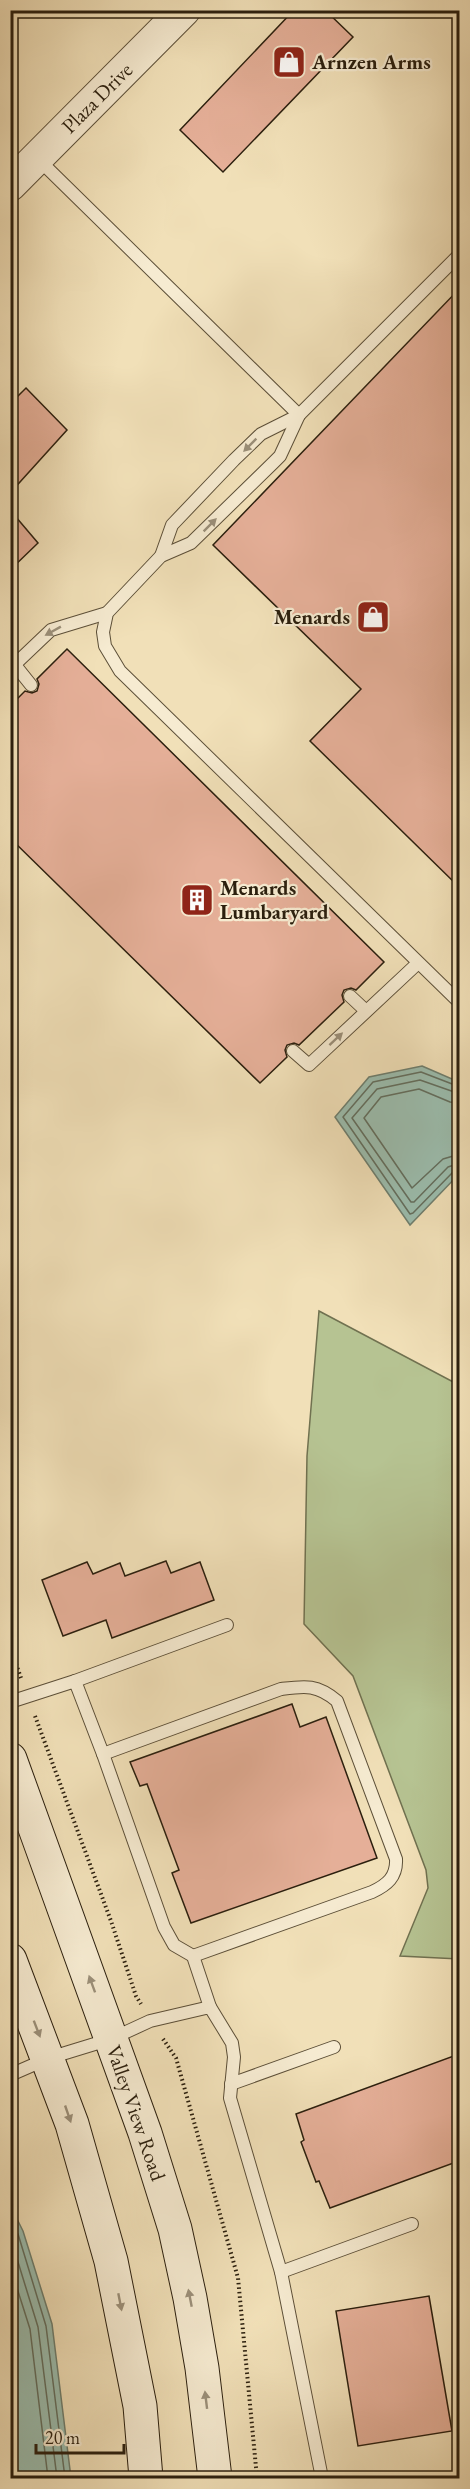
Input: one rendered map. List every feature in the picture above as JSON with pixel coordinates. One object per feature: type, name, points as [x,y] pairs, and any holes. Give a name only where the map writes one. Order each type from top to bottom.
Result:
[{"type":"main road","name":"Valley View Road","points":[[10,1759],[111,2039],[175,2229],[202,2368],[215,2478]]},
{"type":"main road","points":[[10,1960],[49,2058],[72,2124],[111,2261],[140,2406],[146,2478]]},
{"type":"street","name":"Plaza Drive","points":[[10,185],[184,10]]},
{"type":"lane","points":[[37,158],[299,415]]},
{"type":"lane","points":[[161,556],[172,525],[227,468],[261,434],[299,415],[459,254]]},
{"type":"lane","points":[[31,685],[13,667],[51,630],[107,613],[161,556],[191,543],[280,456],[299,415]]},
{"type":"lane","points":[[107,613],[103,632],[105,646],[120,671],[459,1003]]},
{"type":"lane","points":[[293,1051],[309,1065],[418,963]]},
{"type":"lane","points":[[350,996],[366,1011]]},
{"type":"lane","points":[[10,1702],[75,1681],[227,1625]]},
{"type":"lane","points":[[75,1681],[164,1927],[174,1945],[193,1956],[210,2007],[232,2043],[234,2057],[230,2097],[281,2272],[322,2478]]},
{"type":"lane","points":[[103,1754],[281,1689],[311,1686],[327,1692],[337,1701],[396,1859],[396,1870],[391,1879],[372,1893],[193,1956]]},
{"type":"lane","points":[[10,2075],[49,2058],[111,2039],[150,2021],[210,2007]]},
{"type":"lane","points":[[231,2084],[334,2047]]},
{"type":"lane","points":[[281,2272],[412,2224]]},
{"type":"path","points":[[10,1647],[107,1910],[136,1996],[176,2058],[238,2278],[257,2478]]},
{"type":"green space","points":[[319,1311],[459,1385],[459,1959],[400,1956],[428,1888],[426,1870],[353,1676],[304,1624],[307,1456]]},
{"type":"water","points":[[422,1066],[459,1082],[459,1174],[410,1225],[335,1117],[369,1077]]},
{"type":"water","points":[[11,2207],[23,2231],[52,2324],[71,2478],[21,2478],[11,2464]]},
{"type":"building","points":[[294,10],[325,10],[353,37],[223,172],[180,130]]},
{"type":"building","name":"Menards","points":[[459,289],[459,887],[310,741],[361,689],[213,545]]},
{"type":"building","points":[[26,388],[67,430],[10,493],[10,404]]},
{"type":"building","points":[[10,510],[38,543],[10,570]]},
{"type":"building","name":"Menards Lumbaryard","points":[[67,649],[384,962],[356,990],[351,988],[344,990],[342,995],[344,1002],[299,1045],[294,1043],[287,1045],[285,1050],[287,1057],[260,1083],[10,838],[10,706],[25,691],[32,693],[37,691],[39,684],[37,679]]},
{"type":"building","points":[[166,1561],[171,1573],[200,1562],[214,1600],[112,1638],[106,1620],[63,1636],[42,1580],[87,1562],[93,1574],[120,1563],[125,1576]]},
{"type":"building","points":[[292,1704],[300,1727],[326,1717],[377,1858],[191,1923],[172,1873],[179,1870],[147,1784],[140,1786],[130,1762]]},
{"type":"building","points":[[459,2054],[459,2161],[330,2208],[319,2181],[316,2182],[301,2142],[304,2140],[296,2114]]},
{"type":"building","points":[[429,2296],[452,2431],[358,2446],[336,2311]]},
{"type":"place","name":"Arnzen Arms","points":[[289,62]]},
{"type":"place","name":"Menards","points":[[373,617]]},
{"type":"place","name":"Menards Lumbaryard","points":[[197,900]]}]
